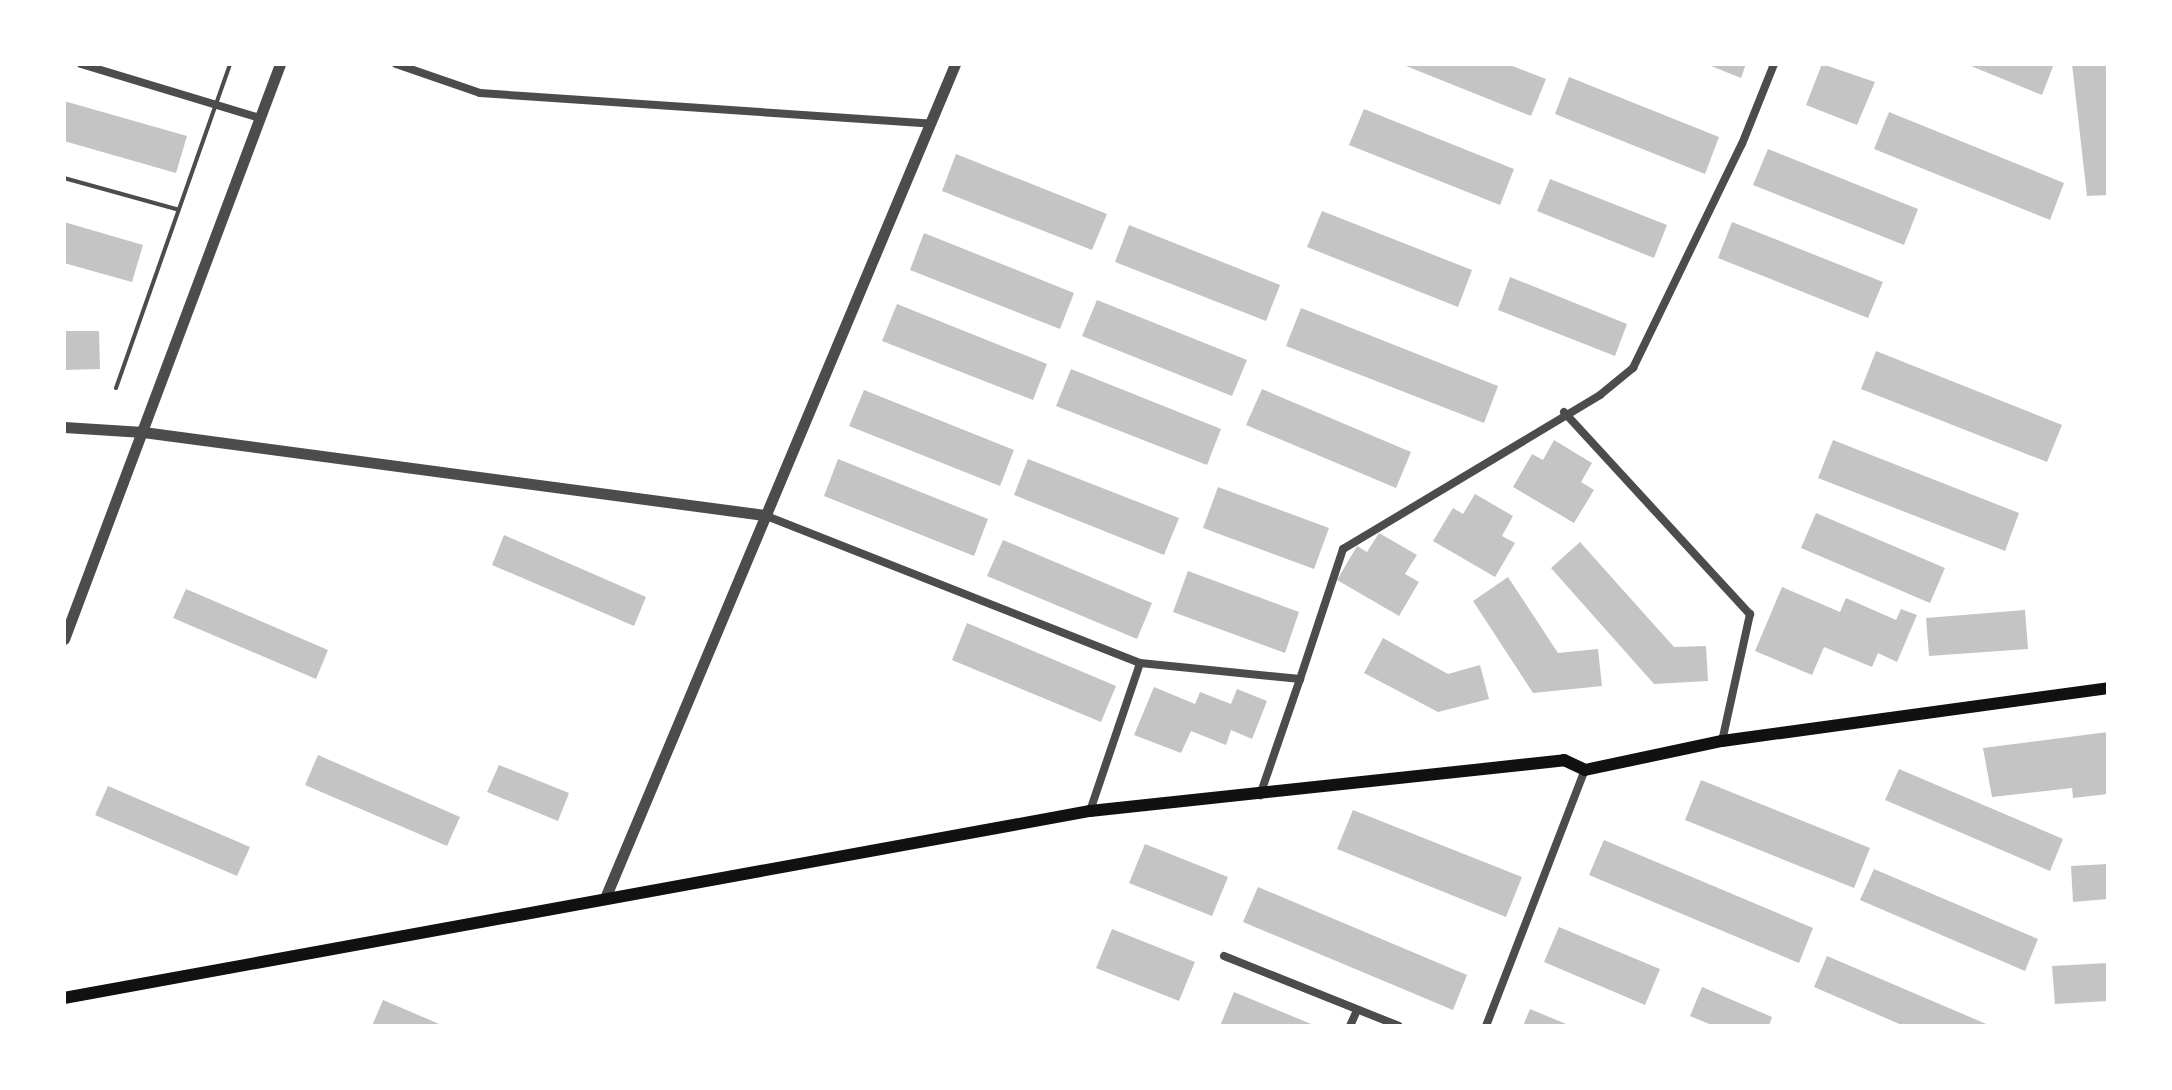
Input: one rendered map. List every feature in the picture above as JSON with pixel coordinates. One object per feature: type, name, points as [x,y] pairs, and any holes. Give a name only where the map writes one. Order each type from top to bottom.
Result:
[{"type":"main road","points":[[64,998],[1090,811],[1564,760],[1585,770],[1722,741],[2108,688]]},
{"type":"street","points":[[81,64],[260,118]]},
{"type":"street","points":[[64,639],[280,64]]},
{"type":"street","points":[[396,64],[480,93],[929,124]]},
{"type":"street","points":[[605,898],[955,64]]},
{"type":"street","points":[[1260,795],[1343,549],[1564,412],[1600,395],[1633,368],[1742,144],[1774,64]]},
{"type":"street","points":[[1564,412],[1750,614],[1722,741]]},
{"type":"street","points":[[64,427],[143,432],[764,515],[1140,663],[1300,679]]},
{"type":"street","points":[[1090,811],[1140,663]]},
{"type":"street","points":[[1486,1026],[1585,770]]},
{"type":"street","points":[[1224,956],[1399,1026]]},
{"type":"street","points":[[1350,1026],[1357,1010]]},
{"type":"lane","points":[[116,388],[230,64]]},
{"type":"lane","points":[[64,178],[179,210]]},
{"type":"building","points":[[1401,64],[1507,64],[1546,79],[1531,116]]},
{"type":"building","points":[[1706,64],[1746,64],[1741,78]]},
{"type":"building","points":[[1822,64],[1875,82],[1857,125],[1806,105]]},
{"type":"building","points":[[1966,64],[2054,64],[2042,95]]},
{"type":"building","points":[[2072,64],[2108,64],[2108,195],[2087,196]]},
{"type":"building","points":[[1569,77],[1719,137],[1705,174],[1555,114]]},
{"type":"building","points":[[64,101],[187,136],[176,173],[64,141]]},
{"type":"building","points":[[1364,109],[1514,169],[1500,205],[1349,145]]},
{"type":"building","points":[[1889,112],[2064,183],[2050,220],[1874,149]]},
{"type":"building","points":[[1768,149],[1918,209],[1904,245],[1753,185]]},
{"type":"building","points":[[956,154],[1107,214],[1092,250],[942,191]]},
{"type":"building","points":[[1550,179],[1667,225],[1654,258],[1537,211]]},
{"type":"building","points":[[1322,211],[1472,270],[1458,307],[1307,247]]},
{"type":"building","points":[[64,222],[143,245],[132,282],[64,263]]},
{"type":"building","points":[[1732,222],[1883,282],[1868,318],[1718,258]]},
{"type":"building","points":[[1129,225],[1280,285],[1266,321],[1115,262]]},
{"type":"building","points":[[924,233],[1074,293],[1060,329],[910,270]]},
{"type":"building","points":[[1510,277],[1627,324],[1615,356],[1498,310]]},
{"type":"building","points":[[1097,300],[1247,360],[1232,396],[1082,336]]},
{"type":"building","points":[[897,304],[1047,364],[1033,400],[882,341]]},
{"type":"building","points":[[1301,308],[1498,386],[1484,423],[1286,346]]},
{"type":"building","points":[[64,331],[99,331],[100,369],[64,370]]},
{"type":"building","points":[[1876,351],[2062,425],[2047,462],[1861,389]]},
{"type":"building","points":[[1071,369],[1221,429],[1207,465],[1056,406]]},
{"type":"building","points":[[1262,389],[1411,452],[1396,488],[1246,425]]},
{"type":"building","points":[[864,390],[1014,450],[1000,486],[849,426]]},
{"type":"building","points":[[1554,440],[1592,463],[1581,482],[1594,490],[1574,523],[1513,487],[1532,454],[1543,460]]},
{"type":"building","points":[[1833,440],[2019,513],[2005,551],[1818,478]]},
{"type":"building","points":[[838,459],[988,519],[974,556],[824,496]]},
{"type":"building","points":[[1028,459],[1179,518],[1164,555],[1014,495]]},
{"type":"building","points":[[1218,487],[1329,528],[1314,569],[1203,528]]},
{"type":"building","points":[[1475,494],[1513,516],[1502,536],[1515,543],[1495,577],[1433,541],[1453,508],[1463,514]]},
{"type":"building","points":[[1816,513],[1945,568],[1930,603],[1801,548]]},
{"type":"building","points":[[1379,533],[1417,555],[1405,574],[1419,582],[1399,616],[1337,580],[1357,546],[1367,552]]},
{"type":"building","points":[[504,535],[646,597],[634,626],[492,565]]},
{"type":"building","points":[[1003,540],[1152,603],[1137,639],[987,576]]},
{"type":"building","points":[[1580,542],[1674,647],[1706,646],[1708,681],[1654,684],[1551,568]]},
{"type":"building","points":[[1188,571],[1299,612],[1285,653],[1173,612]]},
{"type":"building","points":[[1508,577],[1558,653],[1598,649],[1602,686],[1533,693],[1473,601]]},
{"type":"building","points":[[1782,587],[1840,612],[1846,598],[1896,620],[1901,609],[1917,615],[1897,662],[1878,653],[1872,667],[1824,647],[1812,675],[1755,651]]},
{"type":"building","points":[[186,589],[328,650],[316,679],[173,618]]},
{"type":"building","points":[[2025,610],[2028,649],[1929,656],[1926,618]]},
{"type":"building","points":[[967,623],[1116,686],[1101,722],[952,660]]},
{"type":"building","points":[[1383,638],[1448,674],[1480,665],[1489,699],[1438,712],[1364,673]]},
{"type":"building","points":[[1154,687],[1195,704],[1200,692],[1231,704],[1237,689],[1267,701],[1252,739],[1231,730],[1226,745],[1191,731],[1181,753],[1134,735]]},
{"type":"building","points":[[2108,732],[2108,794],[2073,798],[2072,788],[1992,797],[1983,748]]},
{"type":"building","points":[[318,755],[460,817],[447,846],[305,785]]},
{"type":"building","points":[[499,765],[569,793],[558,821],[487,792]]},
{"type":"building","points":[[1899,769],[2063,839],[2050,871],[1885,800]]},
{"type":"building","points":[[1701,780],[1870,848],[1854,888],[1685,820]]},
{"type":"building","points":[[108,786],[250,847],[237,876],[95,815]]},
{"type":"building","points":[[1353,810],[1522,877],[1506,917],[1337,849]]},
{"type":"building","points":[[1604,840],[1813,928],[1799,963],[1589,875]]},
{"type":"building","points":[[1145,844],[1228,877],[1212,916],[1129,883]]},
{"type":"building","points":[[2108,864],[2108,899],[2073,902],[2071,866]]},
{"type":"building","points":[[1874,869],[2038,939],[2025,971],[1860,900]]},
{"type":"building","points":[[1258,887],[1467,975],[1453,1010],[1243,922]]},
{"type":"building","points":[[1559,927],[1660,969],[1645,1005],[1544,962]]},
{"type":"building","points":[[1112,929],[1195,962],[1179,1001],[1096,968]]},
{"type":"building","points":[[1827,956],[1991,1026],[1904,1026],[1814,987]]},
{"type":"building","points":[[2108,963],[2108,1001],[2055,1004],[2052,966]]},
{"type":"building","points":[[1702,987],[1772,1017],[1769,1026],[1714,1026],[1690,1016]]},
{"type":"building","points":[[1234,992],[1316,1026],[1220,1026]]},
{"type":"building","points":[[383,1000],[444,1026],[372,1026]]},
{"type":"building","points":[[1530,1009],[1571,1026],[1523,1026]]}]
